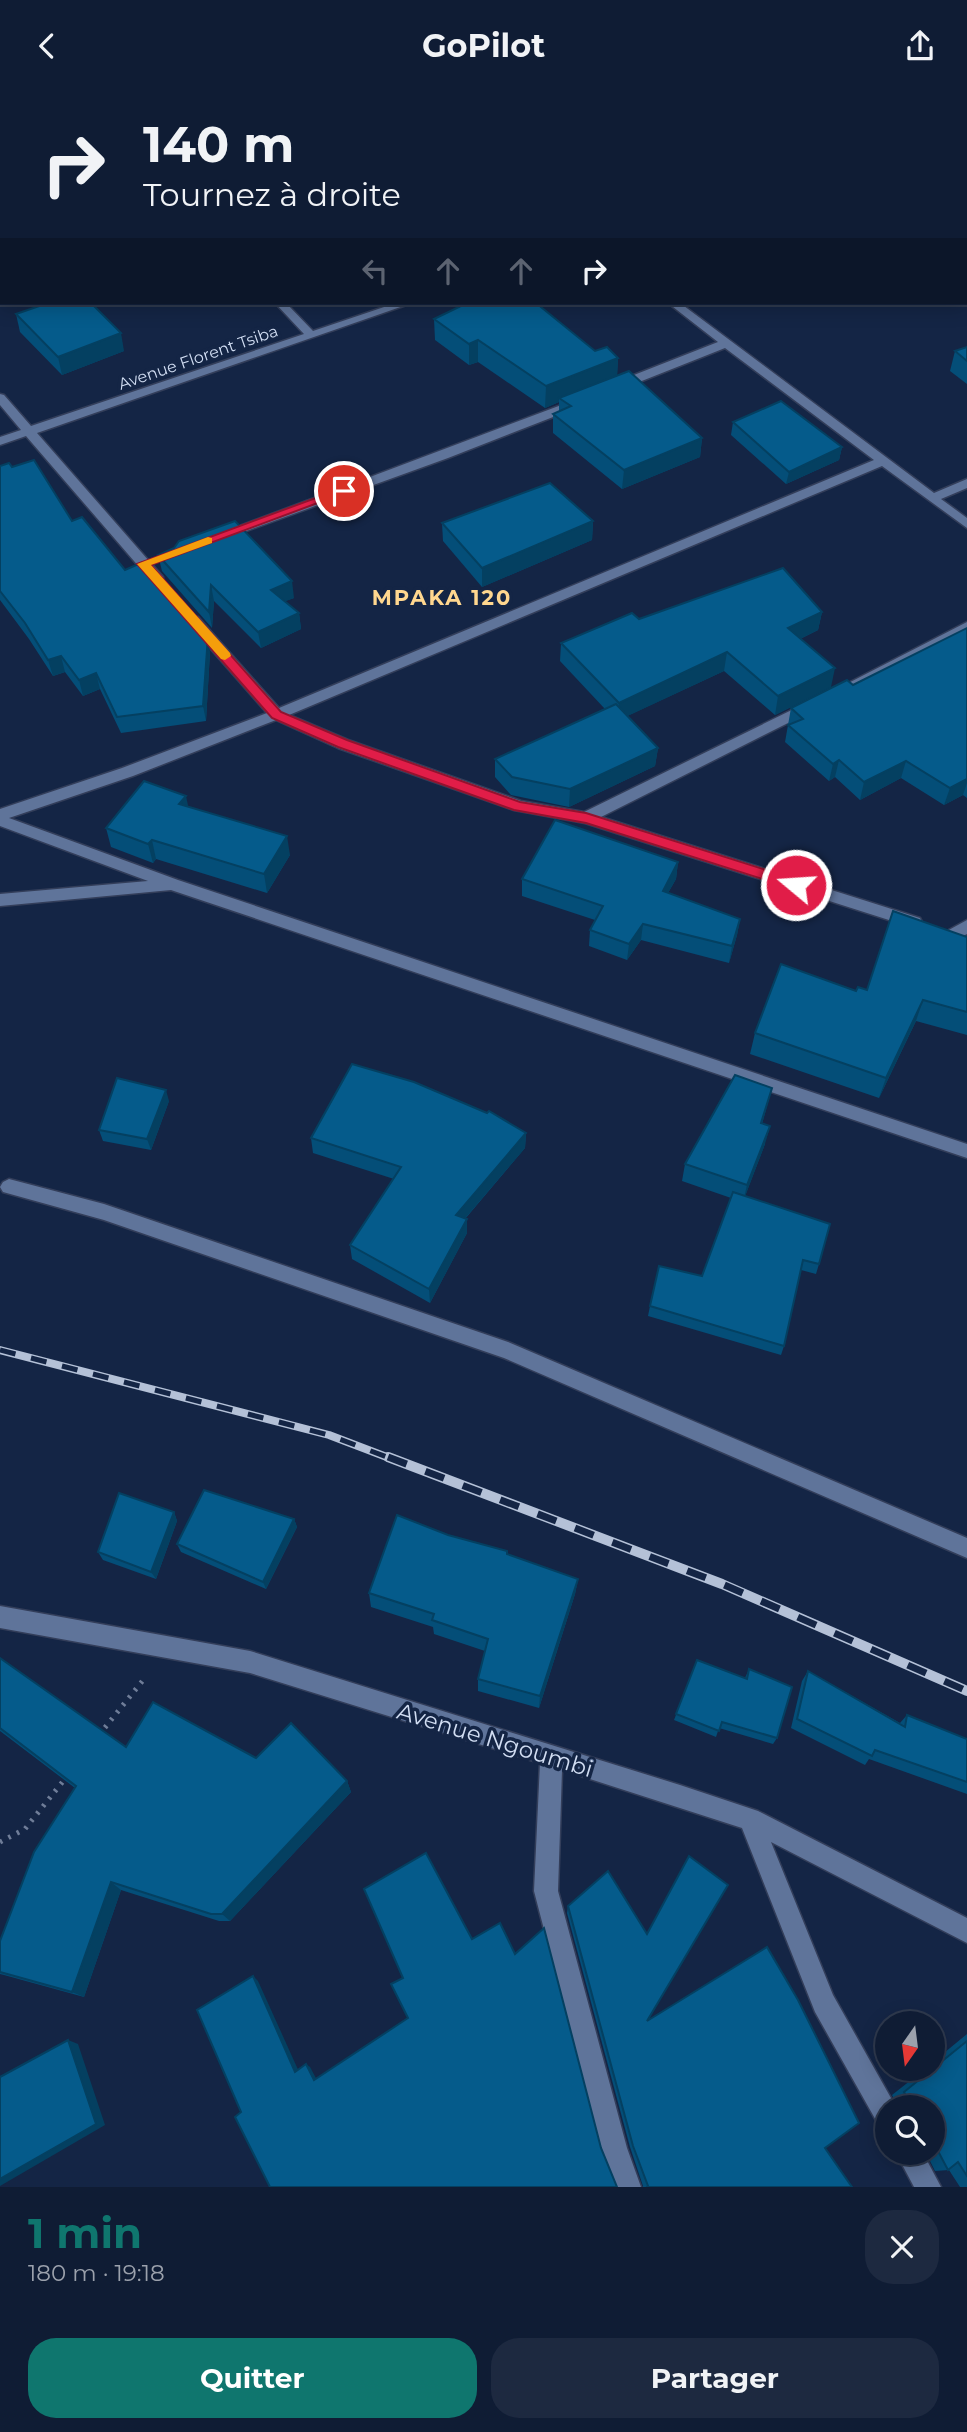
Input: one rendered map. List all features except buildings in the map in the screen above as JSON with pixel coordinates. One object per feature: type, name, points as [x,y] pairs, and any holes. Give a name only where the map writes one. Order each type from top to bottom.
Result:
[{"type":"street","points":[[282,305],[312,335]]},
{"type":"street","name":"Avenue Florent Tsiba","points":[[0,441],[399,305]]},
{"type":"street","points":[[676,305],[967,524]]},
{"type":"street","points":[[209,540],[444,455],[727,343]]},
{"type":"street","points":[[0,398],[150,561],[170,594]]},
{"type":"street","points":[[0,817],[95,786],[277,715],[626,565],[883,461]]},
{"type":"street","points":[[932,498],[967,483]]},
{"type":"street","points":[[188,614],[277,715],[343,744],[519,806],[586,818],[951,932]]},
{"type":"street","points":[[586,818],[967,627]]},
{"type":"street","points":[[0,817],[172,884],[967,1151]]},
{"type":"street","points":[[0,900],[172,884]]},
{"type":"street","points":[[9,1187],[104,1212],[508,1351],[967,1548]]},
{"type":"street","name":"Avenue Ngoumbi","points":[[0,1617],[250,1662],[750,1819],[967,1931]]},
{"type":"street","points":[[551,1758],[546,1891],[614,2148],[628,2187]]},
{"type":"street","points":[[750,1819],[824,2003],[876,2095]]},
{"type":"street","points":[[916,2165],[928,2187]]},
{"type":"path","points":[[92,1744],[169,1649]]},
{"type":"path","points":[[0,1842],[25,1829],[75,1765]]},
{"type":"railway","points":[[0,1350],[329,1435],[392,1459]]},
{"type":"railway","points":[[388,1457],[722,1584],[967,1691]]},
{"type":"slow traffic","points":[[208,540],[143,564],[225,656]]},
{"type":"district","name":"MPAKA 120","points":[[442,598]]},
{"type":"route","points":[[344,491],[143,564],[277,715],[343,744],[519,806],[586,818],[796,885]]}]
